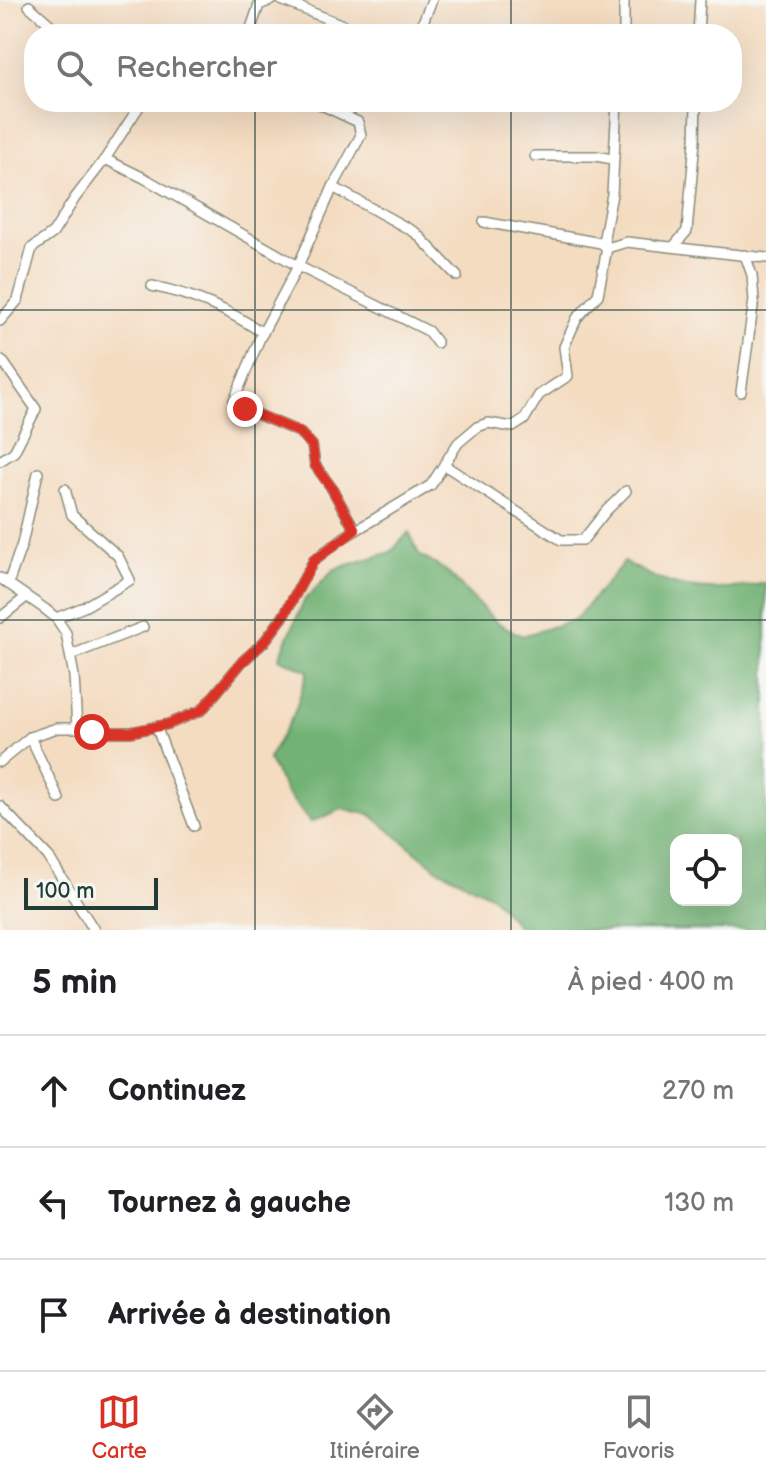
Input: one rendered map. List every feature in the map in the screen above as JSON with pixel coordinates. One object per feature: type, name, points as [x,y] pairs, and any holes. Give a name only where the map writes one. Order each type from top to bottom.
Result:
[{"type":"street","points":[[253,24],[260,3],[272,0]]},
{"type":"street","points":[[281,0],[340,24]]},
{"type":"street","points":[[422,24],[432,0]]},
{"type":"street","points":[[624,0],[624,24]]},
{"type":"street","points":[[699,24],[700,0]]},
{"type":"street","points":[[29,6],[50,24]]},
{"type":"street","points":[[0,321],[18,300],[32,248],[53,233],[134,112]]},
{"type":"street","points":[[336,112],[358,122],[361,135],[263,333],[234,400],[245,409],[299,432],[312,445],[315,465],[355,530]]},
{"type":"street","points":[[0,762],[30,737],[57,728],[131,732],[169,724],[202,710],[283,617],[314,560],[355,530],[431,485],[458,443],[477,427],[488,423],[513,427],[524,420],[539,395],[568,376],[564,347],[577,318],[598,295],[607,248],[604,237],[612,194],[616,112]]},
{"type":"street","points":[[674,246],[687,231],[696,112]]},
{"type":"street","points":[[535,156],[612,159]]},
{"type":"street","points":[[105,159],[298,266],[428,331],[437,343]]},
{"type":"street","points":[[333,187],[416,233],[457,276]]},
{"type":"street","points":[[484,222],[601,243],[607,248]]},
{"type":"street","points":[[607,248],[627,242],[766,258]]},
{"type":"street","points":[[741,392],[754,300],[752,275],[745,255]]},
{"type":"street","points":[[152,286],[208,303],[243,319],[263,333]]},
{"type":"street","points":[[0,360],[36,409],[14,452],[0,461]]},
{"type":"street","points":[[444,465],[561,540],[583,540],[626,491]]},
{"type":"street","points":[[38,473],[22,544],[4,581],[56,618],[66,633],[74,676],[77,728]]},
{"type":"street","points":[[56,618],[84,607],[130,580],[118,556],[72,515],[65,489]]},
{"type":"street","points":[[0,618],[26,597]]},
{"type":"street","points":[[71,655],[143,627]]},
{"type":"street","points":[[156,726],[194,826]]},
{"type":"street","points":[[30,737],[59,799]]},
{"type":"street","points":[[0,806],[48,856],[94,930]]},
{"type":"green space","points":[[409,532],[419,555],[445,570],[496,622],[522,636],[575,620],[624,562],[659,579],[702,589],[728,589],[766,583],[766,930],[521,930],[492,896],[436,868],[370,814],[342,809],[311,822],[288,795],[268,759],[294,714],[308,671],[279,658],[305,599],[335,569],[391,552]]},
{"type":"route","points":[[92,732],[131,732],[169,724],[202,710],[283,617],[314,560],[355,530],[315,465],[312,445],[299,432],[245,409]]}]
